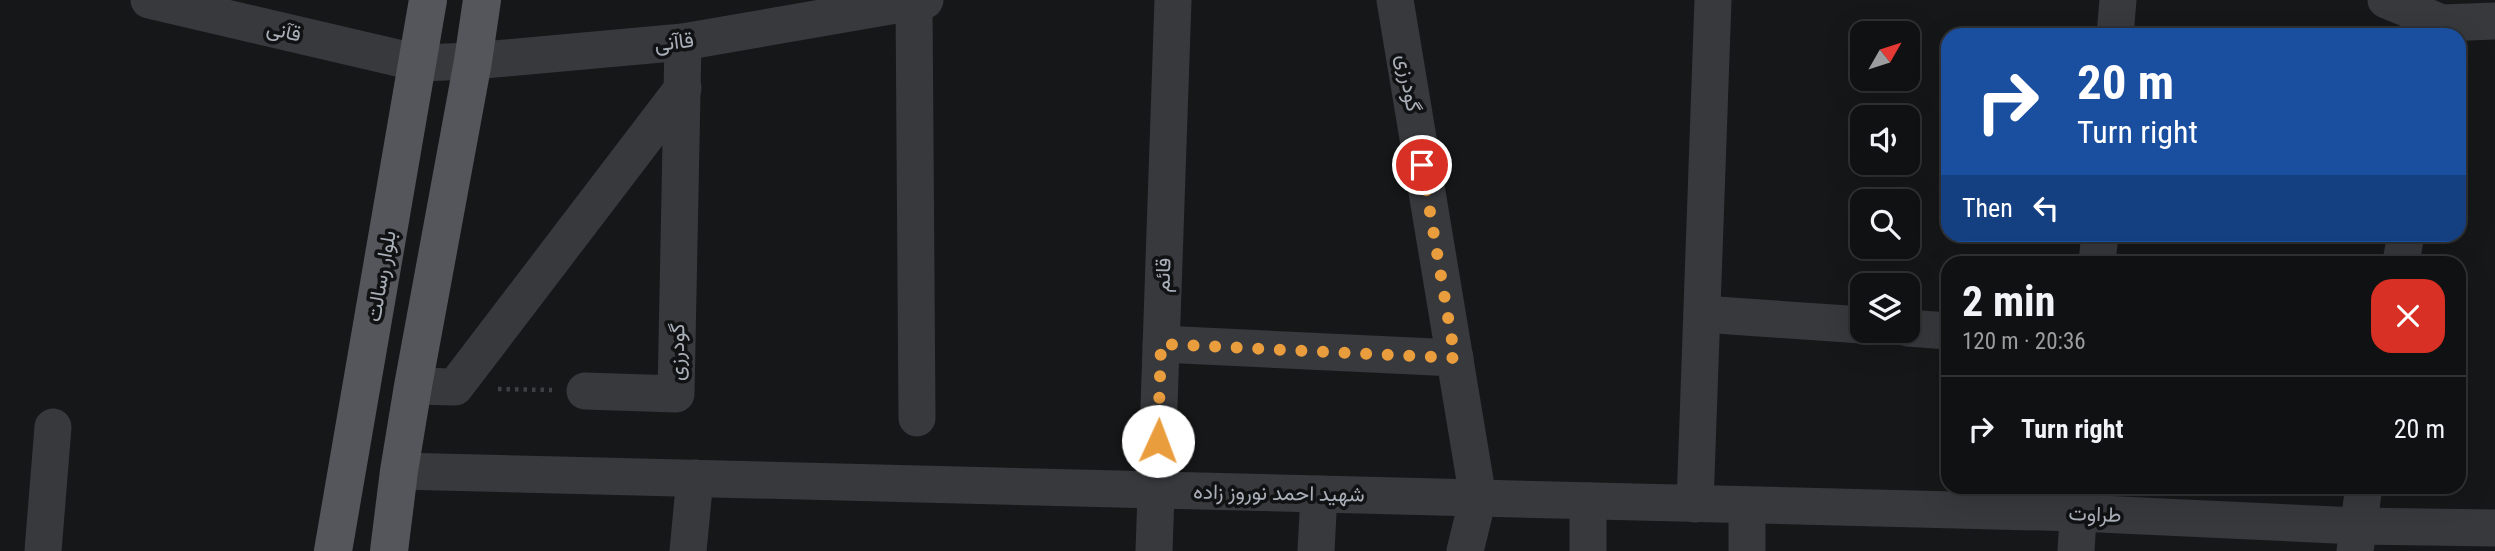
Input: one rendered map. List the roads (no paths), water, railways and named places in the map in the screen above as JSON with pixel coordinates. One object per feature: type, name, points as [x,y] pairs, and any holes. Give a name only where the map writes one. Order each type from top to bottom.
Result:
[{"type":"main road","name":"بلوار رسالت","points":[[333,551],[428,0]]},
{"type":"main road","points":[[389,551],[398,471],[482,0]]},
{"type":"street","name":"قائم","points":[[1154,551],[1173,0]]},
{"type":"street","name":"گودرزی","points":[[1395,0],[1478,498]]},
{"type":"street","points":[[1695,503],[1713,0]]},
{"type":"street","points":[[2116,28],[2118,0]]},
{"type":"street","points":[[2386,0],[2439,28]]},
{"type":"street","name":"قآنی","points":[[155,1],[419,63]]},
{"type":"street","name":"قاآنی","points":[[419,63],[683,43],[781,13],[920,1]]},
{"type":"street","points":[[917,418],[920,1]]},
{"type":"street","points":[[2448,28],[2495,21]]},
{"type":"street","name":"گودرزی","points":[[585,391],[676,394],[683,43]]},
{"type":"street","points":[[413,386],[455,387],[683,88]]},
{"type":"street","points":[[1702,314],[1850,324]]},
{"type":"street","points":[[1920,329],[1941,330]]},
{"type":"street","points":[[1161,344],[1455,358]]},
{"type":"street","points":[[43,551],[52,427]]},
{"type":"street","name":"شهید احمد نوروز زاده","points":[[398,471],[1695,503]]},
{"type":"street","points":[[688,551],[695,478]]},
{"type":"street","points":[[1316,551],[1319,494]]},
{"type":"street","points":[[2356,539],[2363,494]]},
{"type":"street","points":[[1465,551],[1478,498]]},
{"type":"street","points":[[1588,500],[1588,551]]},
{"type":"street","points":[[2076,551],[2079,500]]},
{"type":"street","name":"طراوت","points":[[1695,503],[1747,505],[2079,500],[2312,538],[2356,539],[2495,528]]},
{"type":"street","points":[[1747,505],[1747,551]]}]
